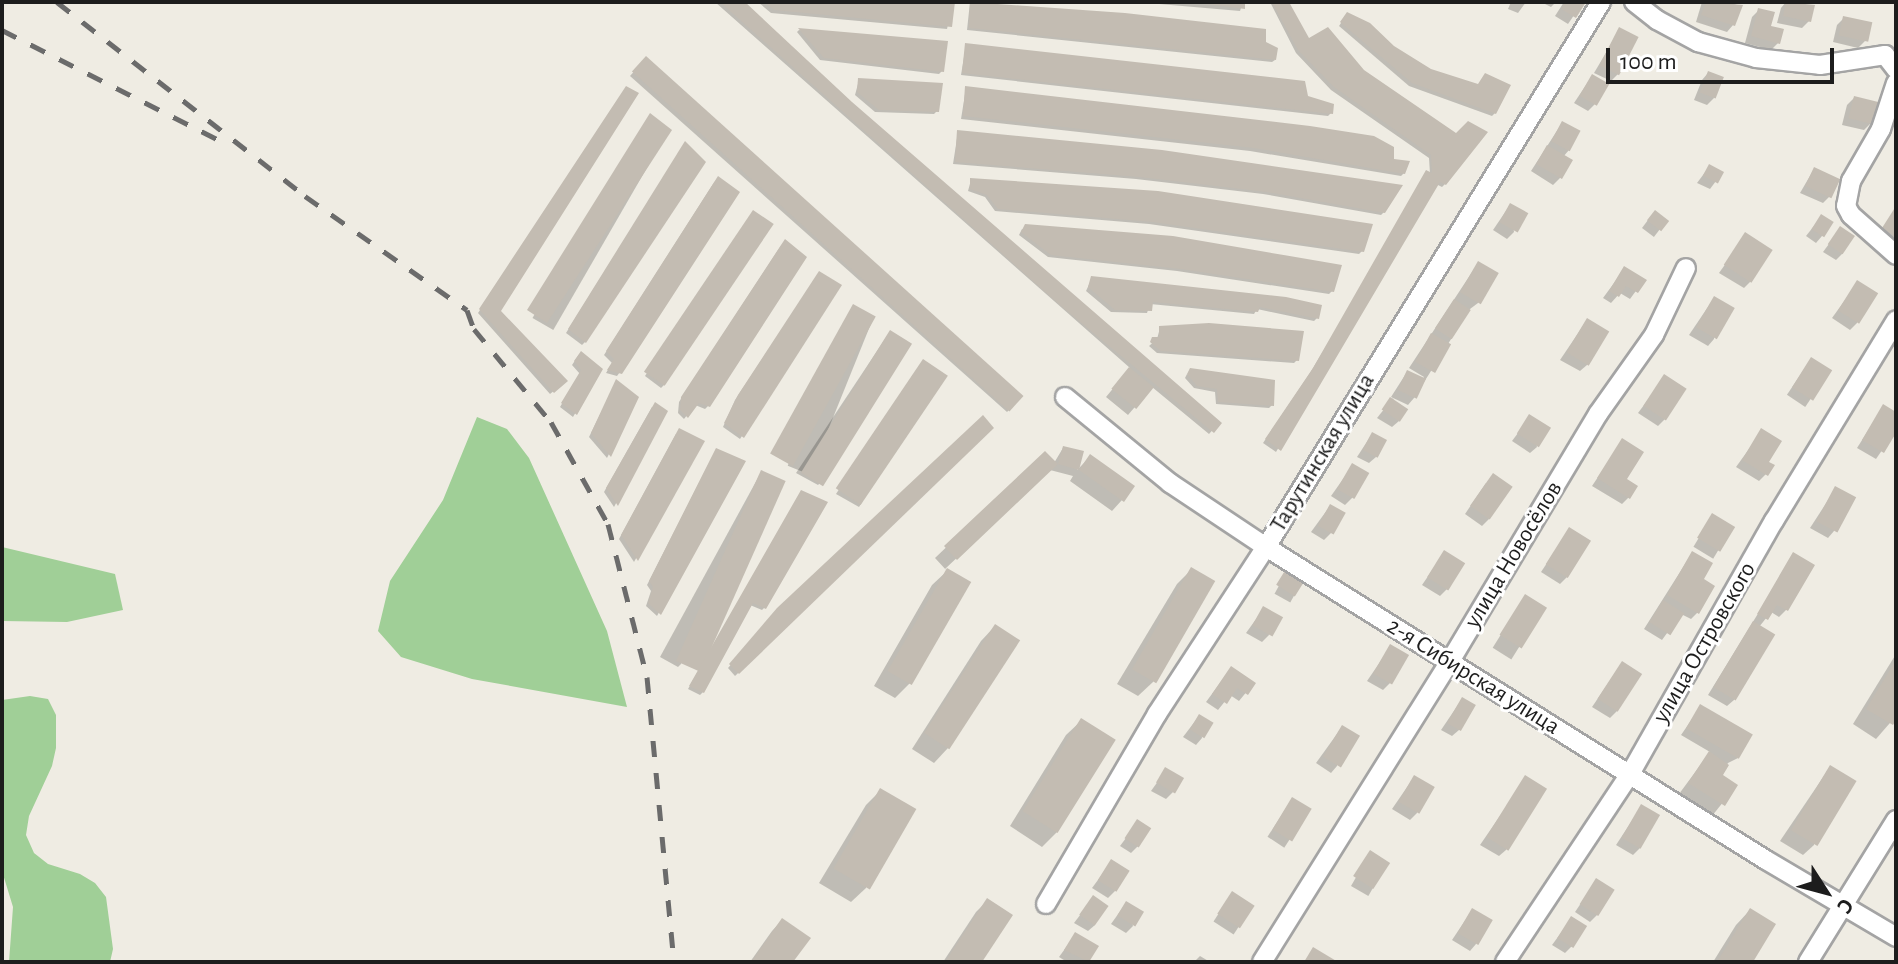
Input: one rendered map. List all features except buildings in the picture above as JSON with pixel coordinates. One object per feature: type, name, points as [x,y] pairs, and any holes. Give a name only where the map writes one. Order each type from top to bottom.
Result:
[{"type":"street","name":"Тарутинская улица","points":[[1046,904],[1157,714],[1266,547],[1601,2]]},
{"type":"street","points":[[1634,2],[1657,20],[1698,42],[1756,58],[1820,65],[1885,55],[1896,69]]},
{"type":"street","points":[[1896,83],[1881,129],[1851,181],[1846,206],[1851,215],[1896,255]]},
{"type":"street","name":"улица Новосёлов","points":[[1262,962],[1449,663],[1598,414],[1654,335],[1686,268]]},
{"type":"street","name":"улица Островского","points":[[1505,962],[1630,774],[1774,521],[1896,320]]},
{"type":"street","name":"2-я Сибирская улица","points":[[1065,397],[1170,483],[1266,547],[1896,937]]},
{"type":"street","points":[[1808,962],[1896,820]]},
{"type":"green space","points":[[477,417],[507,429],[529,458],[607,631],[627,707],[472,679],[401,657],[378,631],[390,581],[443,500]]},
{"type":"green space","points":[[2,547],[115,574],[123,610],[67,622],[2,621]]},
{"type":"green space","points":[[30,696],[48,699],[56,715],[56,748],[52,766],[29,816],[26,835],[34,853],[48,864],[80,874],[95,883],[106,897],[113,949],[110,962],[9,962],[13,907],[2,871],[2,700]]},
{"type":"railway","points":[[57,2],[305,196],[467,310],[474,329],[551,422],[608,524],[647,677],[674,962]]},
{"type":"railway","points":[[2,30],[227,144]]}]
